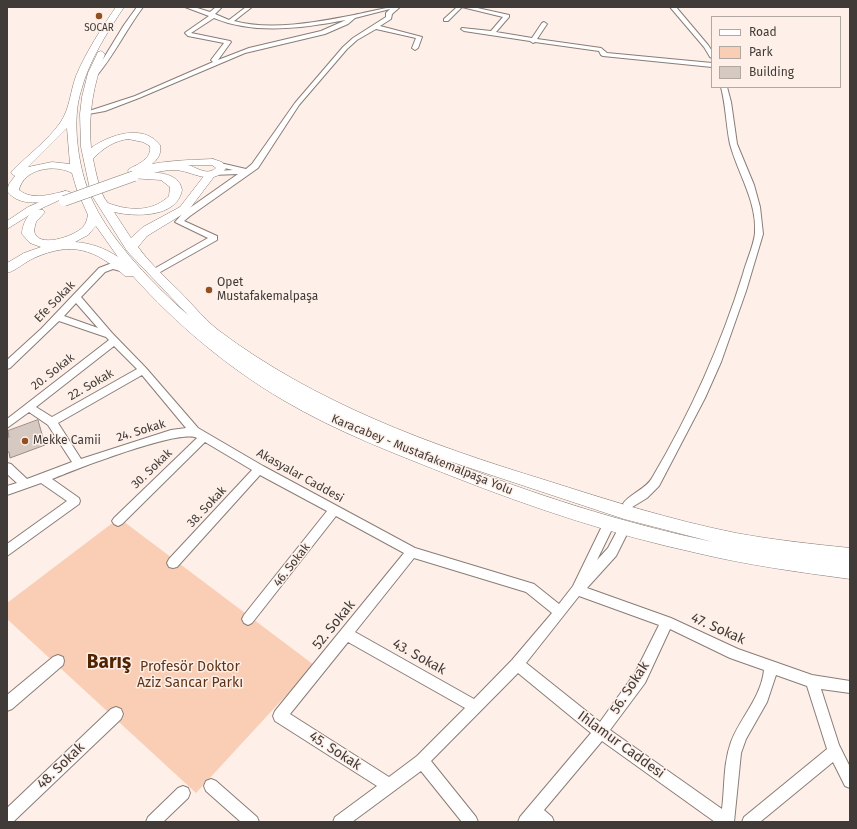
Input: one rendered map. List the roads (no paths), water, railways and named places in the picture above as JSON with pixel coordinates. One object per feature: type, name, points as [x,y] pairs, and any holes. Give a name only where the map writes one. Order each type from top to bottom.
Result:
[{"type":"highway","name":"Karacabey - Mustafakemalpaşa Yolu","points":[[120,7],[99,40],[83,70],[73,104],[78,112],[97,194],[99,210],[126,260],[165,304],[240,366],[283,393],[333,420],[476,479],[535,501],[609,523],[723,553],[815,568],[850,571]]},
{"type":"highway","name":"Karacabey - Mustafakemalpaşa Yolu","points":[[128,7],[100,56],[87,96],[78,112],[72,144],[83,192],[99,210],[116,225],[132,248],[154,272],[211,330],[245,356],[284,381],[361,420],[446,454],[624,512],[735,540],[792,550],[850,556]]},
{"type":"highway","points":[[7,184],[17,171],[78,112]]},
{"type":"highway","points":[[88,158],[95,149],[112,139],[129,136],[145,138],[155,145],[157,150],[155,156],[134,173]]},
{"type":"highway","points":[[65,197],[26,199],[13,191],[14,185],[20,176],[26,172],[46,166],[67,166],[77,170]]},
{"type":"highway","points":[[116,225],[133,227],[142,226],[170,214],[190,197],[205,171]]},
{"type":"highway","points":[[132,248],[138,237],[146,231],[182,211],[196,196],[206,179],[205,171]]},
{"type":"highway","points":[[39,212],[28,227],[28,234],[38,243],[47,244],[66,241],[84,233],[89,228],[99,210],[144,212],[166,204],[174,198],[177,192],[177,186],[173,182],[159,176],[134,173]]},
{"type":"highway","points":[[7,269],[13,264],[36,253],[68,246],[81,246],[102,252],[111,258],[165,304]]},
{"type":"main road","points":[[7,226],[32,209],[134,173],[172,167],[205,171],[221,168],[219,164],[212,162],[205,171]]},
{"type":"main road","points":[[7,233],[21,222],[65,197]]},
{"type":"street","points":[[92,79],[104,65],[124,28],[140,7]]},
{"type":"street","points":[[188,7],[213,14],[230,22],[255,26],[302,25],[353,17],[393,7]]},
{"type":"street","points":[[217,62],[214,60],[228,42],[190,35],[188,33],[213,14],[219,7]]},
{"type":"street","points":[[230,22],[249,7]]},
{"type":"street","points":[[154,272],[214,238],[179,222],[187,214],[255,166],[297,104],[345,48],[354,38],[376,27],[389,18],[389,13],[397,7]]},
{"type":"street","points":[[446,20],[460,7]]},
{"type":"street","points":[[465,7],[507,16],[492,34]]},
{"type":"street","points":[[673,7],[703,41],[711,54]]},
{"type":"street","points":[[78,112],[100,110],[253,48],[335,28],[350,22],[353,17]]},
{"type":"street","points":[[533,40],[544,24]]},
{"type":"street","points":[[376,27],[419,37],[415,48]]},
{"type":"street","points":[[464,29],[601,50],[604,52],[602,54],[711,65]]},
{"type":"street","points":[[629,504],[643,495],[655,483],[700,398],[716,362],[739,298],[758,234],[756,207],[750,185],[734,144],[728,102],[724,88]]},
{"type":"street","points":[[219,164],[247,172]]},
{"type":"street","points":[[205,171],[247,172]]},
{"type":"street","name":"Efe Sokak","points":[[7,366],[77,298],[102,270],[112,266],[124,269]]},
{"type":"street","points":[[77,298],[112,338]]},
{"type":"street","name":"Akasyalar Caddesi","points":[[58,317],[112,338],[143,370],[199,434],[259,469],[412,552],[530,588],[544,598],[560,613]]},
{"type":"street","name":"20. Sokak","points":[[7,424],[112,338]]},
{"type":"street","name":"22. Sokak","points":[[52,422],[143,370]]},
{"type":"street","points":[[29,407],[52,422],[79,464]]},
{"type":"street","name":"24. Sokak","points":[[7,491],[79,464],[171,434],[199,434]]},
{"type":"street","name":"30. Sokak","points":[[118,521],[199,434]]},
{"type":"street","points":[[7,467],[25,484]]},
{"type":"street","name":"38. Sokak","points":[[173,562],[259,469]]},
{"type":"street","points":[[7,551],[75,501],[43,478]]},
{"type":"street","name":"46. Sokak","points":[[248,619],[335,510]]},
{"type":"street","points":[[577,590],[609,523]]},
{"type":"street","points":[[340,822],[422,761],[476,707],[517,664],[560,613],[577,590],[612,552],[621,534]]},
{"type":"street","name":"52. Sokak","points":[[280,716],[412,552]]},
{"type":"street","name":"47. Sokak","points":[[577,590],[667,622],[735,654],[812,681],[850,687]]},
{"type":"street","name":"56. Sokak","points":[[530,817],[601,732],[640,678],[667,622]]},
{"type":"street","name":"43. Sokak","points":[[346,634],[476,707]]},
{"type":"street","points":[[7,704],[58,661]]},
{"type":"street","name":"Ihlamur Caddesi","points":[[517,664],[601,732],[727,822]]},
{"type":"street","points":[[727,822],[730,805],[732,767],[736,746],[765,694],[770,680],[771,666]]},
{"type":"street","points":[[812,681],[834,752],[850,781]]},
{"type":"street","name":"48. Sokak","points":[[7,818],[116,714]]},
{"type":"street","name":"45. Sokak","points":[[280,716],[390,786]]},
{"type":"street","points":[[748,822],[834,752]]},
{"type":"street","points":[[422,761],[471,822]]},
{"type":"street","points":[[211,786],[252,822]]},
{"type":"street","points":[[153,822],[183,793]]},
{"type":"street","points":[[530,817],[547,822]]},
{"type":"place","name":"SOCAR","points":[[99,16]]},
{"type":"place","name":"Opet Mustafakemalpaşa","points":[[209,290]]},
{"type":"place","name":"Mekke Camii","points":[[25,441]]},
{"type":"district","name":"Barış","points":[[109,663]]},
{"type":"park label","name":"Profesör Doktor Aziz Sancar Parkı","points":[[190,676]]}]
